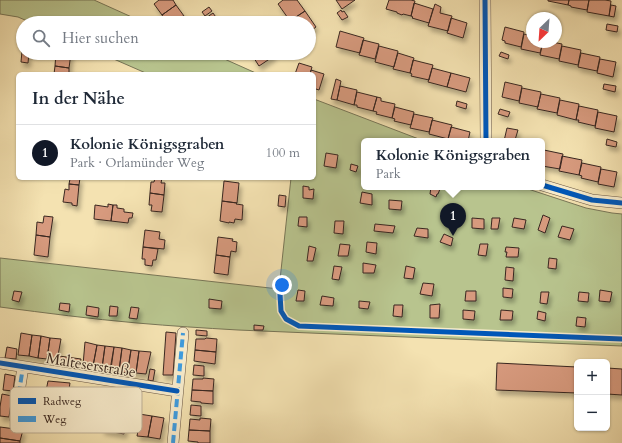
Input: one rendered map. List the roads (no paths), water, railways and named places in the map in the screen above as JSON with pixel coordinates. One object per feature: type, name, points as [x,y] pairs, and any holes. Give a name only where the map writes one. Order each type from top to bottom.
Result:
[{"type":"street","points":[[485,0],[486,138]]},
{"type":"street","points":[[545,186],[592,200],[622,203]]},
{"type":"street","points":[[173,443],[183,333]]},
{"type":"street","name":"Malteserstraße","points":[[0,363],[177,391]]},
{"type":"street","points":[[20,387],[23,367]]},
{"type":"place","name":"Kolonie Königsgraben","points":[[453,236]]}]
